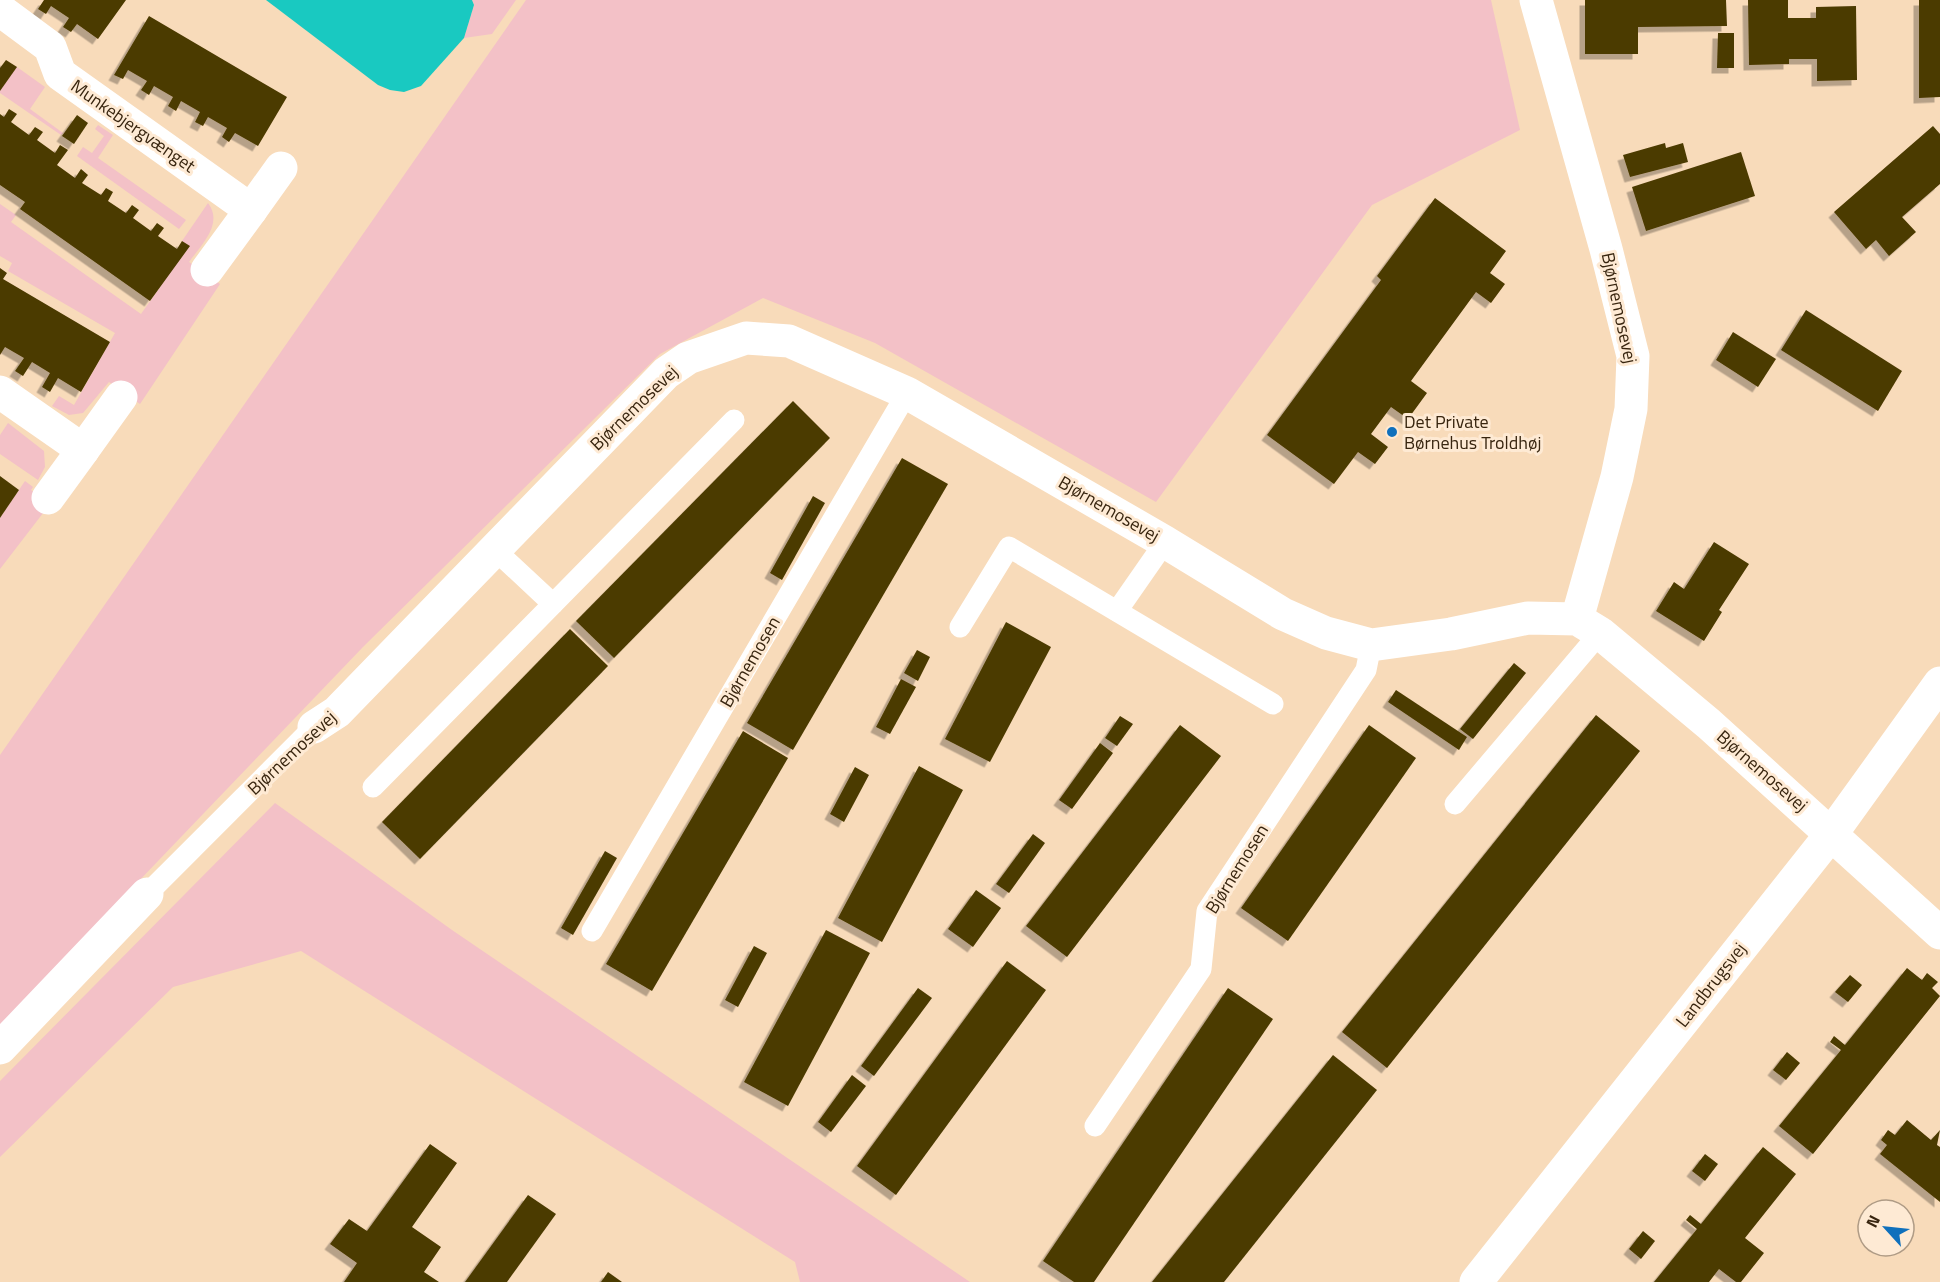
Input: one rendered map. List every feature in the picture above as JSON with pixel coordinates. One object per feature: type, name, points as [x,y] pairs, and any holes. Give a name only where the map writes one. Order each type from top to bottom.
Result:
[{"type":"street","name":"Bjørnemosevej","points":[[1536,0],[1606,249],[1633,356],[1631,410],[1588,626]]},
{"type":"street","name":"Munkebjergvænget","points":[[0,10],[50,47],[60,74],[251,210]]},
{"type":"street","points":[[207,270],[281,168]]},
{"type":"street","name":"Bjørnemosevej","points":[[314,727],[337,711],[493,548],[666,373],[688,358],[746,338],[789,341],[907,393],[1165,542],[1283,614],[1326,633],[1371,645],[1451,634],[1528,618],[1588,626],[1832,833],[1940,933]]},
{"type":"street","points":[[0,392],[83,450]]},
{"type":"street","points":[[48,498],[121,397]]},
{"type":"street","name":"Landbrugsvej","points":[[1476,1282],[1832,833],[1940,683]]},
{"type":"street","name":"Bjørnemosevej","points":[[0,1048],[147,894]]},
{"type":"lane","name":"Bjørnemosen","points":[[592,931],[907,393]]},
{"type":"lane","points":[[373,787],[734,420]]},
{"type":"lane","points":[[1117,611],[1165,542]]},
{"type":"lane","points":[[960,627],[1009,547],[1274,704]]},
{"type":"lane","points":[[493,548],[553,604]]},
{"type":"lane","points":[[1455,804],[1588,626]]},
{"type":"lane","name":"Bjørnemosen","points":[[1095,1126],[1201,969],[1207,911],[1366,670],[1371,645]]},
{"type":"lane","name":"Bjørnemosevej","points":[[147,894],[314,727]]},
{"type":"shaded area","points":[[472,0],[516,0],[492,34],[464,38],[474,5]]},
{"type":"shaded area","points":[[526,0],[1491,0],[1520,130],[1372,205],[1156,502],[875,343],[763,298],[660,354],[363,647],[0,1026],[0,755]]},
{"type":"shaded area","points":[[17,67],[45,87],[30,109],[63,133],[61,135],[0,93],[0,89]]},
{"type":"shaded area","points":[[98,125],[113,135],[98,158],[186,220],[179,229],[77,156],[83,147],[92,153],[104,136],[95,129]]},
{"type":"shaded area","points":[[208,203],[212,211],[212,226],[205,241],[189,262],[220,284],[140,404],[109,382],[83,413],[69,415],[52,406],[59,396],[74,405],[115,333],[8,271],[12,263],[0,256],[0,204],[16,215],[11,222],[141,314],[189,246],[182,241]]},
{"type":"shaded area","points":[[8,423],[44,451],[45,467],[38,480],[0,454],[0,435]]},
{"type":"shaded area","points":[[25,481],[33,487],[31,490],[50,504],[0,569],[0,518]]},
{"type":"shaded area","points":[[275,803],[452,930],[970,1282],[800,1282],[795,1262],[301,951],[173,987],[0,1157],[0,1081]]},
{"type":"water","points":[[266,0],[472,0],[474,5],[464,38],[421,86],[404,92],[378,85]]},
{"type":"building","points":[[44,0],[126,0],[98,39],[77,24],[71,32],[63,27],[69,18],[51,6],[46,14],[38,9]]},
{"type":"building","points":[[1585,0],[1726,0],[1727,26],[1638,27],[1638,54],[1585,54]]},
{"type":"building","points":[[1748,0],[1788,0],[1788,18],[1816,18],[1816,7],[1856,6],[1857,80],[1817,81],[1817,59],[1789,59],[1789,64],[1749,65]]},
{"type":"building","points":[[1919,0],[1940,0],[1940,97],[1919,98]]},
{"type":"building","points":[[149,16],[287,97],[258,146],[235,133],[229,142],[222,137],[227,128],[208,117],[203,126],[195,122],[200,112],[181,101],[176,111],[168,106],[173,97],[154,86],[149,95],[141,90],[147,81],[128,70],[123,79],[114,75]]},
{"type":"building","points":[[1718,33],[1734,33],[1734,68],[1717,68]]},
{"type":"building","points":[[6,60],[17,67],[0,91],[0,68]]},
{"type":"building","points":[[9,109],[17,114],[11,122],[29,135],[35,127],[43,132],[37,140],[55,153],[60,145],[68,150],[57,165],[75,178],[81,169],[88,175],[82,183],[101,195],[106,188],[113,192],[108,201],[126,213],[132,205],[139,210],[133,218],[151,231],[157,223],[164,228],[158,236],[177,249],[182,241],[190,246],[150,301],[20,209],[25,202],[0,185],[0,114],[4,117]]},
{"type":"building","points":[[77,115],[88,123],[74,144],[62,136]]},
{"type":"building","points":[[1933,126],[1940,134],[1940,184],[1902,217],[1916,232],[1889,256],[1876,240],[1866,249],[1834,212]]},
{"type":"building","points":[[1665,143],[1666,148],[1683,143],[1688,162],[1630,177],[1623,155]]},
{"type":"building","points":[[1741,152],[1755,196],[1646,231],[1632,187]]},
{"type":"building","points":[[1435,198],[1506,251],[1490,273],[1505,284],[1491,303],[1476,292],[1411,381],[1427,393],[1408,419],[1391,407],[1371,434],[1388,447],[1375,464],[1358,452],[1334,484],[1267,435],[1381,280],[1377,276]]},
{"type":"building","points":[[0,268],[7,273],[3,279],[110,342],[81,392],[58,378],[50,392],[42,387],[50,373],[32,362],[23,376],[15,371],[24,358],[5,347],[0,355]]},
{"type":"building","points":[[1806,310],[1902,371],[1878,411],[1781,350]]},
{"type":"building","points":[[1733,332],[1776,359],[1758,387],[1716,360]]},
{"type":"building","points":[[793,401],[830,438],[614,658],[576,621]]},
{"type":"building","points":[[902,458],[948,484],[793,750],[747,723]]},
{"type":"building","points":[[0,476],[19,490],[0,518]]},
{"type":"building","points":[[813,496],[825,503],[782,580],[770,573]]},
{"type":"building","points":[[1714,542],[1749,564],[1719,610],[1722,612],[1704,641],[1656,611],[1674,582],[1684,589]]},
{"type":"building","points":[[1006,622],[1051,647],[990,762],[945,739]]},
{"type":"building","points":[[570,629],[608,666],[420,859],[382,822]]},
{"type":"building","points":[[917,650],[930,657],[918,681],[904,673]]},
{"type":"building","points":[[1514,663],[1526,673],[1473,739],[1460,729]]},
{"type":"building","points":[[901,679],[916,687],[890,734],[876,727]]},
{"type":"building","points":[[1396,690],[1467,737],[1459,750],[1388,702]]},
{"type":"building","points":[[1596,715],[1640,751],[1387,1068],[1342,1032]]},
{"type":"building","points":[[1120,716],[1133,724],[1117,746],[1105,738]]},
{"type":"building","points":[[1180,725],[1221,756],[1067,957],[1026,926]]},
{"type":"building","points":[[1369,725],[1416,758],[1288,941],[1241,908]]},
{"type":"building","points":[[743,731],[788,758],[652,991],[606,964]]},
{"type":"building","points":[[1100,743],[1113,753],[1072,809],[1059,800]]},
{"type":"building","points":[[919,766],[963,790],[882,942],[838,918]]},
{"type":"building","points":[[855,767],[869,775],[844,822],[830,814]]},
{"type":"building","points":[[1033,834],[1045,843],[1009,893],[996,884]]},
{"type":"building","points":[[605,851],[617,858],[573,935],[561,928]]},
{"type":"building","points":[[976,890],[1001,908],[973,947],[948,929]]},
{"type":"building","points":[[826,930],[870,953],[788,1106],[744,1082]]},
{"type":"building","points":[[754,946],[767,953],[738,1007],[725,1000]]},
{"type":"building","points":[[1007,961],[1046,990],[896,1195],[857,1166]]},
{"type":"building","points":[[1907,968],[1922,980],[1927,973],[1938,982],[1932,988],[1940,996],[1813,1154],[1779,1126],[1841,1050],[1830,1042],[1834,1036],[1845,1045]]},
{"type":"building","points":[[1850,975],[1862,985],[1848,1002],[1835,992]]},
{"type":"building","points":[[918,988],[932,998],[874,1076],[861,1066]]},
{"type":"building","points":[[1228,988],[1273,1019],[1094,1282],[1074,1282],[1043,1261]]},
{"type":"building","points":[[1787,1052],[1800,1063],[1786,1080],[1773,1070]]},
{"type":"building","points":[[1333,1055],[1377,1090],[1224,1282],[1152,1282]]},
{"type":"building","points":[[852,1075],[866,1086],[831,1132],[818,1122]]},
{"type":"building","points":[[1907,1120],[1931,1140],[1940,1130],[1937,1145],[1940,1147],[1940,1202],[1880,1154],[1887,1145],[1881,1140],[1888,1130],[1895,1135]]},
{"type":"building","points":[[430,1144],[457,1163],[412,1227],[441,1247],[424,1272],[439,1282],[344,1282],[357,1263],[330,1244],[349,1219],[367,1231]]},
{"type":"building","points":[[1763,1147],[1796,1174],[1745,1238],[1764,1253],[1741,1282],[1736,1282],[1719,1269],[1709,1282],[1654,1282],[1697,1229],[1686,1220],[1690,1215],[1701,1224]]},
{"type":"building","points":[[1705,1154],[1718,1164],[1705,1181],[1692,1171]]},
{"type":"building","points":[[528,1195],[556,1214],[507,1282],[465,1282]]},
{"type":"building","points":[[1643,1231],[1655,1241],[1641,1259],[1629,1249]]},
{"type":"building","points":[[608,1272],[622,1282],[601,1282]]},
{"type":"place","name":"Det Private Børnehus Troldhøj","points":[[1392,432]]}]
